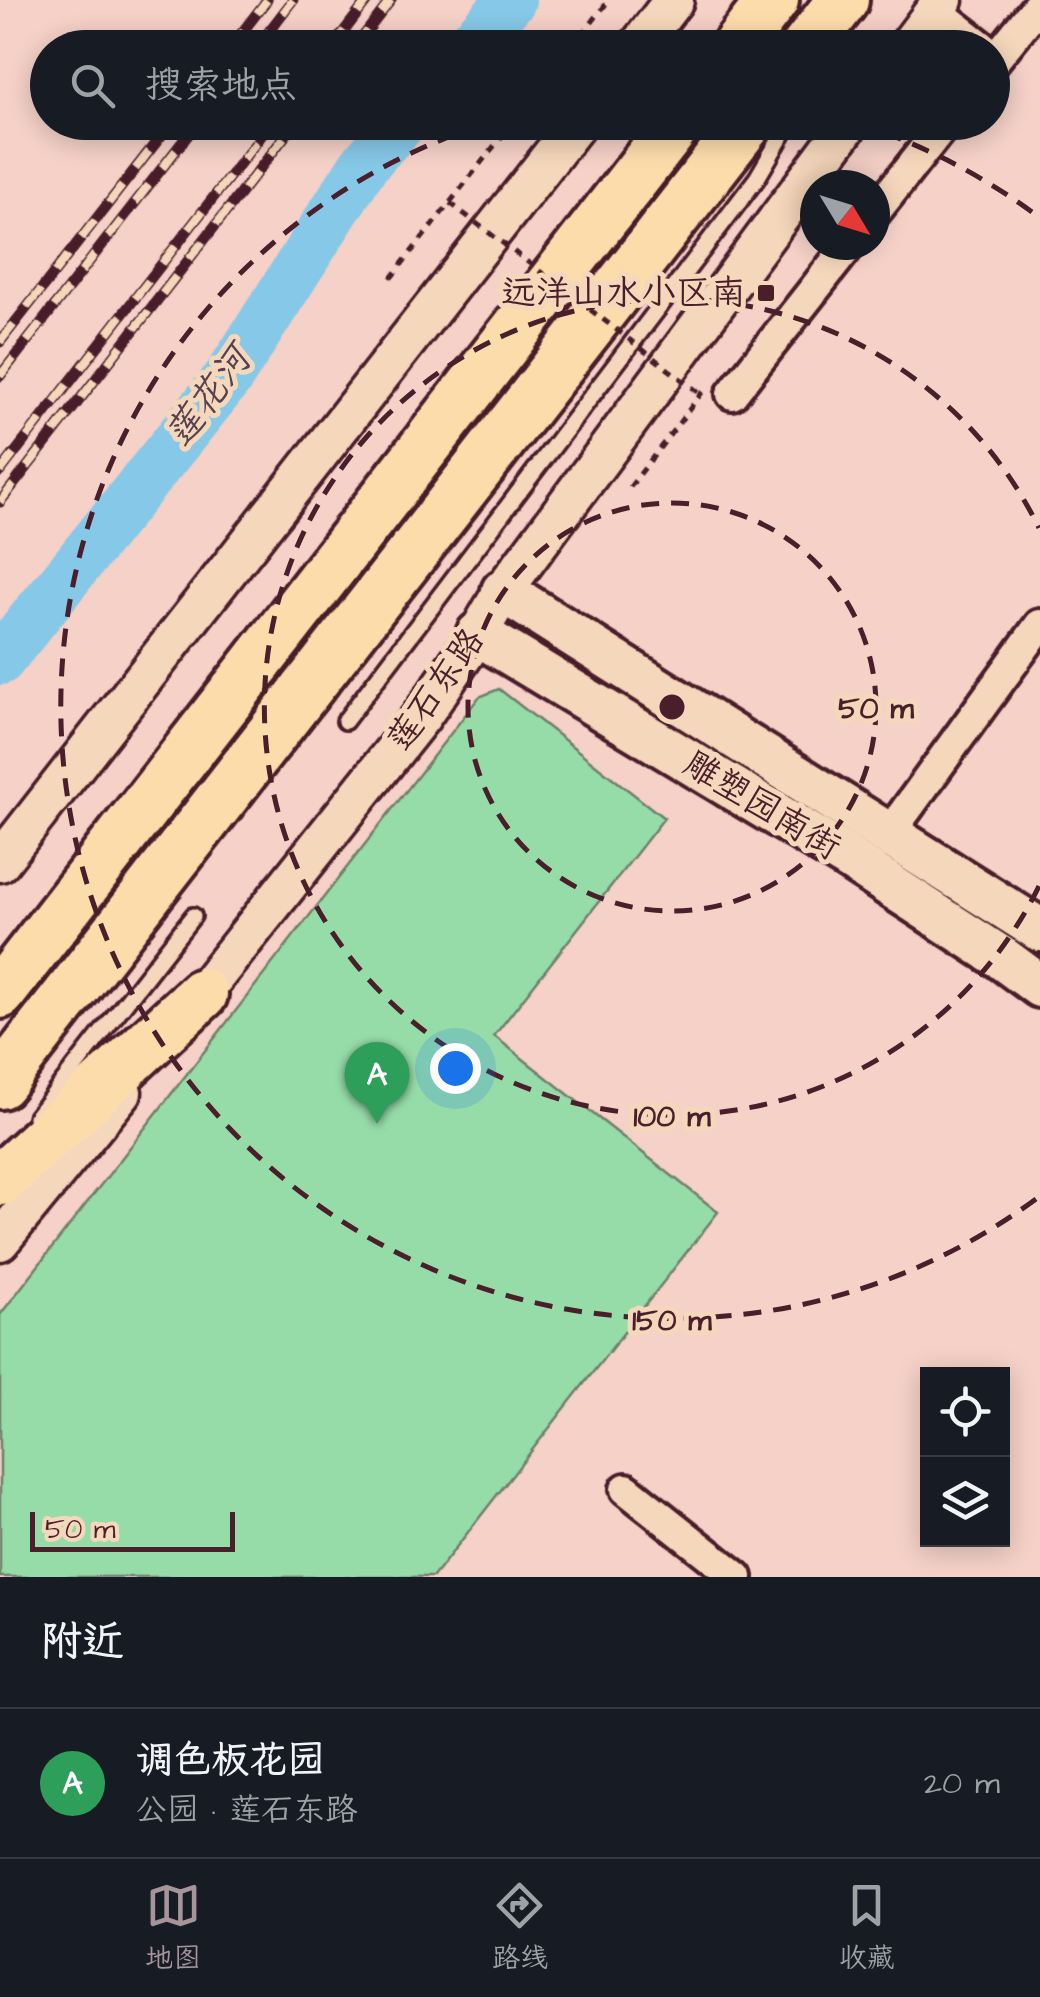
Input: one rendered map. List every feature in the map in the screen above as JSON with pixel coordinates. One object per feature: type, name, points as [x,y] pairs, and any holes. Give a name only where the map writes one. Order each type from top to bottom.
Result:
[{"type":"highway","points":[[730,30],[750,0]]},
{"type":"highway","points":[[750,30],[773,0]]},
{"type":"highway","points":[[820,30],[843,0]]},
{"type":"highway","points":[[596,228],[655,140]]},
{"type":"highway","points":[[0,993],[664,140]]},
{"type":"highway","points":[[0,1083],[734,140]]},
{"type":"highway","points":[[0,952],[97,868]]},
{"type":"highway","points":[[6,1164],[202,994]]},
{"type":"main road","name":"雕塑园南街","points":[[503,590],[1040,930]]},
{"type":"main road","name":"雕塑园南街","points":[[478,634],[845,856],[1040,986]]},
{"type":"street","points":[[651,30],[674,0]]},
{"type":"street","points":[[1010,35],[1040,3]]},
{"type":"street","points":[[920,30],[939,5],[964,30]]},
{"type":"street","points":[[0,862],[564,140]]},
{"type":"street","name":"莲石东路","points":[[0,1241],[202,994],[421,716],[478,634],[503,590],[837,140]]},
{"type":"street","points":[[890,193],[932,140]]},
{"type":"street","points":[[716,394],[836,260]]},
{"type":"street","points":[[888,834],[1026,661],[1040,625]]},
{"type":"street","points":[[626,1489],[719,1572]]},
{"type":"lane","points":[[345,720],[757,178],[779,140]]},
{"type":"lane","points":[[24,1132],[193,916]]},
{"type":"lane","points":[[0,1163],[6,1164]]},
{"type":"path","points":[[586,30],[606,4]]},
{"type":"path","points":[[392,278],[499,140]]},
{"type":"path","points":[[450,203],[716,394]]},
{"type":"green space","points":[[499,689],[664,818],[494,1036],[718,1212],[433,1577],[0,1577],[0,1315],[479,697]]},
{"type":"waterway","name":"莲花河","points":[[484,30],[511,0]]},
{"type":"waterway","name":"莲花河","points":[[0,660],[228,378],[363,166],[386,140]]},
{"type":"railway","points":[[244,30],[267,0]]},
{"type":"railway","points":[[270,30],[293,0]]},
{"type":"railway","points":[[345,30],[368,0]]},
{"type":"railway","points":[[368,30],[391,0]]},
{"type":"railway","points":[[0,342],[158,140]]},
{"type":"railway","points":[[0,376],[184,140]]},
{"type":"railway","points":[[0,472],[258,140]]},
{"type":"railway","points":[[0,502],[282,140]]},
{"type":"place","name":"远洋山水小区南","points":[[766,293]]},
{"type":"place","name":"调色板花园","points":[[377,1124]]}]
